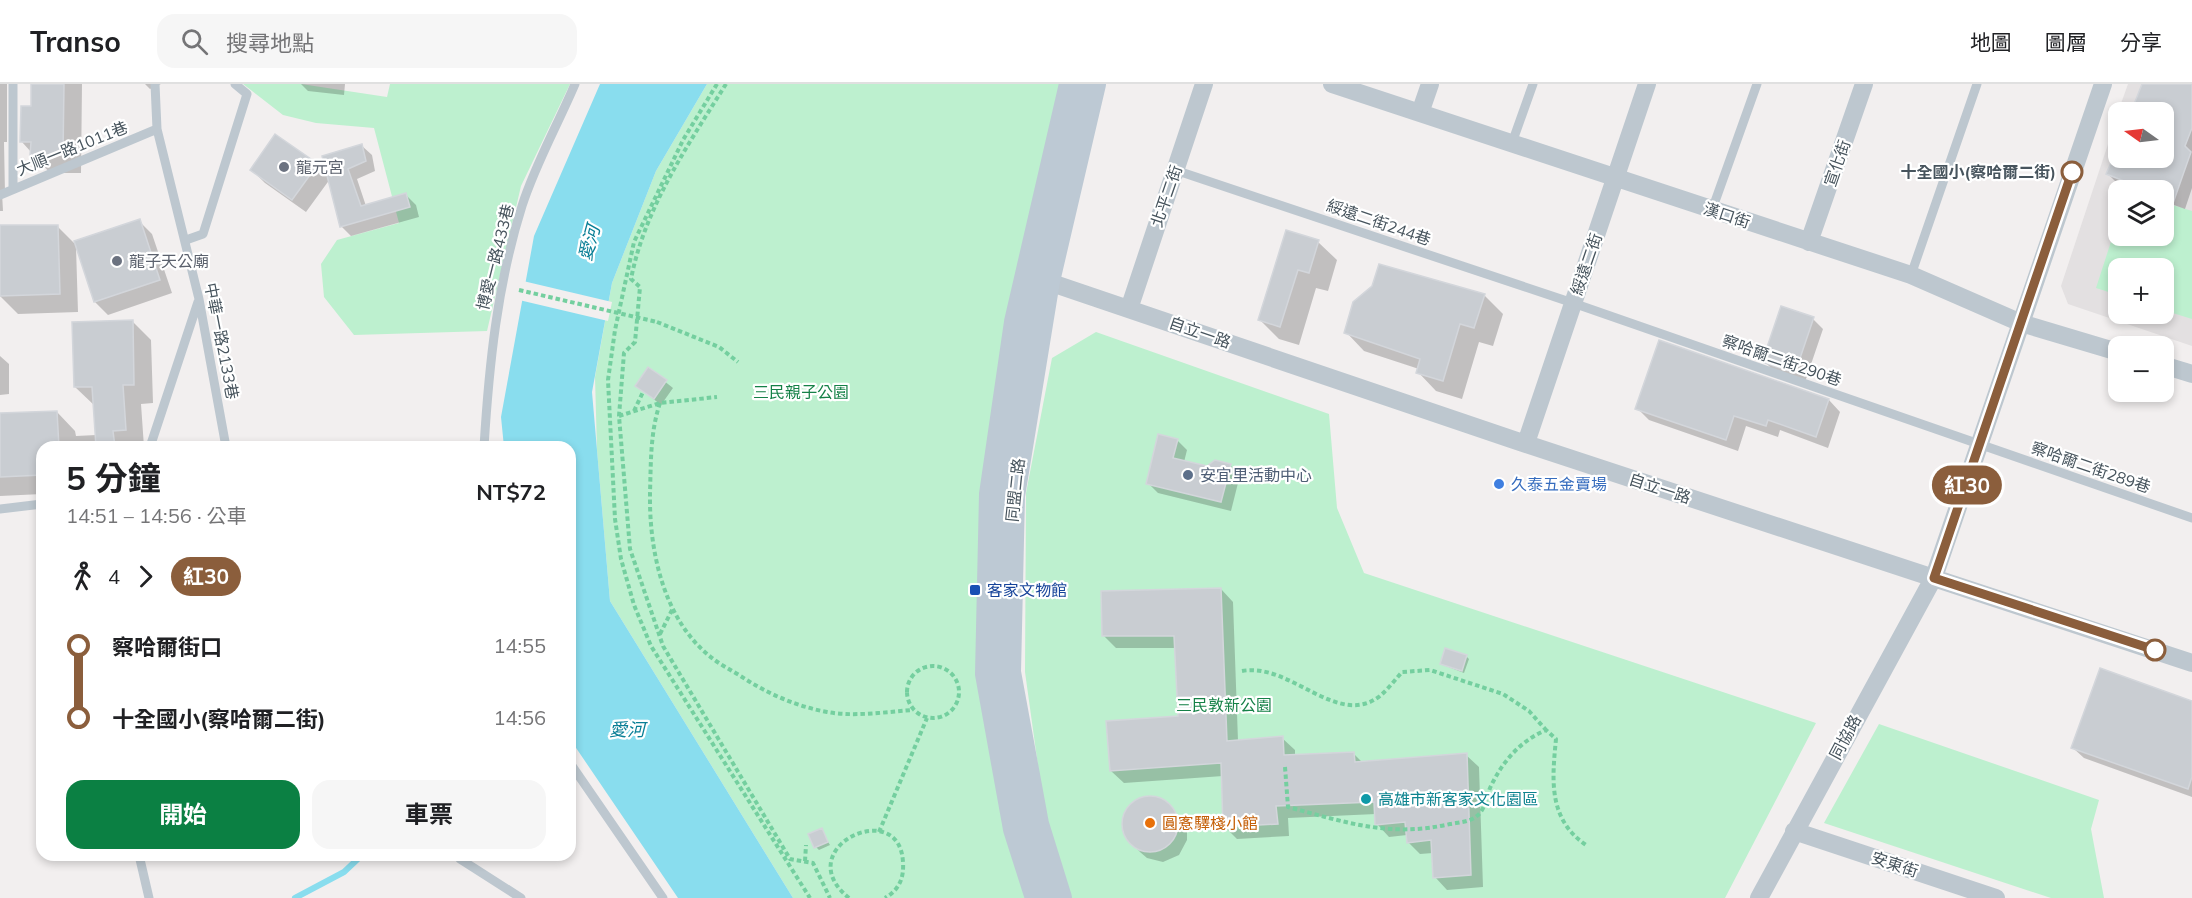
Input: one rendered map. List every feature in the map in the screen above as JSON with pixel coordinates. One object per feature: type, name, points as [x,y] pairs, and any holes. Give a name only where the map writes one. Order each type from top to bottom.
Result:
[{"type":"street","name":"同盟二路","points":[[1038,898],[1016,829],[998,673],[1012,496],[1037,278],[1071,84]]},
{"type":"street","name":"同盟二路","points":[[1037,278],[1093,84]]},
{"type":"street","name":"北平二街","points":[[1129,309],[1204,84]]},
{"type":"street","name":"漢口街","points":[[1332,84],[1911,276],[2021,323],[2108,349]]},
{"type":"street","points":[[1420,113],[1430,84]]},
{"type":"street","name":"綏遠二街","points":[[1526,443],[1647,84]]},
{"type":"street","name":"宣化街","points":[[1809,242],[1864,84]]},
{"type":"street","name":"同協路","points":[[1759,898],[1934,578],[2103,84]]},
{"type":"street","name":"自立一路","points":[[1037,278],[1526,443],[2192,663]]},
{"type":"street","points":[[2174,368],[2192,374]]},
{"type":"street","name":"同盟二路","points":[[998,673],[1036,824],[1059,898]]},
{"type":"street","name":"安東街","points":[[1794,831],[1996,898]]},
{"type":"lane","points":[[13,84],[13,189]]},
{"type":"lane","name":"中華一路2133巷","points":[[155,84],[157,129],[199,299],[225,441]]},
{"type":"lane","points":[[186,240],[203,234],[247,94],[235,84]]},
{"type":"lane","name":"博愛一路433巷","points":[[484,441],[490,353],[522,205],[575,84]]},
{"type":"lane","points":[[1512,143],[1533,84]]},
{"type":"lane","points":[[1712,210],[1757,84]]},
{"type":"lane","points":[[1911,276],[1977,84]]},
{"type":"lane","name":"大順一路1011巷","points":[[0,195],[157,129]]},
{"type":"lane","name":"綏遠二街244巷","points":[[1175,170],[1573,303]]},
{"type":"lane","points":[[152,441],[199,299]]},
{"type":"lane","name":"察哈爾二街290巷","points":[[1573,303],[1981,445]]},
{"type":"lane","name":"察哈爾二街289巷","points":[[1981,445],[2192,518]]},
{"type":"lane","points":[[0,509],[36,505]]},
{"type":"lane","points":[[576,772],[663,898]]},
{"type":"lane","points":[[140,861],[149,898]]},
{"type":"lane","points":[[463,861],[521,898]]},
{"type":"path","points":[[717,84],[683,140],[634,242],[624,280],[608,380],[615,519],[621,559],[634,605],[651,646],[810,898]]},
{"type":"path","points":[[726,84],[684,150],[638,246],[631,279],[640,287],[635,342],[624,353],[619,416],[630,549],[663,646],[790,859],[813,863],[830,898]]},
{"type":"path","points":[[519,290],[657,322],[719,347],[738,362]]},
{"type":"path","points":[[634,411],[643,392]]},
{"type":"path","points":[[619,416],[660,403],[717,397]]},
{"type":"path","points":[[660,403],[653,423],[650,519],[659,577],[673,608],[691,636],[715,660],[784,700],[828,712],[869,713],[913,710],[927,718],[935,718],[951,712],[959,697],[957,681],[946,668],[930,665],[915,672],[910,678],[906,694],[913,710]]},
{"type":"path","points":[[659,635],[673,608]]},
{"type":"path","points":[[1242,671],[1256,668],[1286,677],[1316,695],[1349,706],[1378,697],[1402,672],[1430,670],[1503,694],[1529,711],[1556,738],[1553,773],[1560,817],[1567,830],[1586,845]]},
{"type":"path","points":[[879,832],[927,718]]},
{"type":"path","points":[[1285,767],[1288,807],[1361,827],[1390,831],[1436,828],[1472,820],[1481,812],[1496,774],[1520,745],[1546,730]]},
{"type":"path","points":[[849,898],[836,884],[832,862],[838,846],[856,832],[879,832],[894,840],[903,857],[904,873],[901,883],[885,898]]},
{"type":"path","points":[[805,861],[806,845]]},
{"type":"shaded area","points":[[2128,84],[2192,84],[2192,346],[2174,340],[2174,336],[2162,336],[2127,324],[2174,324],[2174,258],[2108,258],[2108,318],[2068,304],[2061,286],[2108,144],[2108,168],[2174,168],[2174,102],[2122,102]]},
{"type":"green space","points":[[243,84],[301,84],[387,97],[390,84],[570,84],[521,186],[487,331],[354,335],[324,297],[321,264],[337,240],[399,223],[374,128],[316,123],[283,115]]},
{"type":"green space","name":"三民親子公園","points":[[707,84],[1072,84],[991,522],[1039,898],[793,898],[610,601],[597,450],[595,377],[612,283],[656,171]]},
{"type":"green space","points":[[2174,205],[2192,211],[2192,319],[2174,313],[2174,258],[2108,258],[2108,292],[2096,288],[2110,246],[2174,246]]},
{"type":"green space","name":"三民敦新公園","points":[[1096,332],[1329,414],[1337,508],[1364,573],[1816,723],[1725,898],[1071,898],[1044,809],[1025,672],[1026,493],[1052,358]]},
{"type":"green space","points":[[1879,724],[2099,800],[2091,829],[2104,898],[2051,898],[1824,823]]},
{"type":"water","name":"愛河","points":[[600,84],[707,84],[656,171],[612,283],[592,392],[610,601],[793,898],[678,898],[576,748],[576,441],[503,441],[501,417],[534,236]]},
{"type":"pier","points":[[523,281],[612,302],[608,321],[519,300]]},
{"type":"building","points":[[31,84],[64,84],[63,155],[30,155],[31,142],[20,142],[21,106],[31,106]]},
{"type":"building","points":[[2142,84],[2192,84],[2192,128],[2185,146],[2191,152],[2174,200],[2174,180],[2121,180],[2106,174],[2109,168],[2174,168],[2174,102],[2135,102]]},
{"type":"building","name":"龍元宮","points":[[275,134],[318,164],[292,200],[250,170]]},
{"type":"building","points":[[362,144],[366,161],[348,169],[361,206],[406,193],[410,207],[340,227],[322,156]]},
{"type":"building","name":"龍子天公廟","points":[[140,219],[160,280],[94,302],[74,241]]},
{"type":"building","points":[[0,225],[58,225],[60,294],[0,296]]},
{"type":"building","points":[[1286,230],[1319,240],[1309,273],[1298,270],[1280,327],[1258,320]]},
{"type":"building","points":[[1379,264],[1485,294],[1474,328],[1460,324],[1443,381],[1416,373],[1420,359],[1344,333],[1353,302],[1372,286]]},
{"type":"building","points":[[1781,306],[1814,317],[1795,373],[1762,362]]},
{"type":"building","points":[[133,320],[134,385],[123,385],[126,430],[113,431],[114,441],[96,441],[92,387],[74,387],[72,322]]},
{"type":"building","points":[[1659,340],[1829,399],[1816,437],[1768,420],[1766,426],[1734,416],[1726,440],[1635,409]]},
{"type":"building","points":[[648,367],[667,380],[654,399],[635,386]]},
{"type":"building","points":[[57,411],[59,441],[36,441],[36,475],[0,477],[0,413]]},
{"type":"building","name":"安宜里活動中心","points":[[1158,434],[1178,439],[1173,458],[1207,466],[1215,460],[1231,464],[1221,502],[1146,484]]},
{"type":"building","points":[[1221,588],[1227,741],[1283,736],[1284,755],[1354,752],[1355,762],[1467,753],[1471,875],[1433,878],[1431,840],[1407,843],[1405,822],[1375,825],[1374,802],[1276,806],[1278,824],[1223,827],[1221,763],[1110,771],[1106,721],[1178,716],[1174,636],[1102,636],[1101,591]]},
{"type":"building","points":[[1445,648],[1467,655],[1462,671],[1440,664]]},
{"type":"building","points":[[2100,668],[2192,701],[2192,777],[2188,789],[2071,748]]},
{"type":"building","name":"圓愙驛棧小館","points":[[1150,796],[1161,798],[1170,804],[1176,813],[1178,824],[1176,835],[1170,844],[1161,850],[1150,852],[1139,850],[1130,844],[1124,835],[1122,824],[1124,813],[1130,804],[1139,798]]},
{"type":"building","points":[[822,828],[828,842],[814,848],[808,834]]},
{"type":"waterway","points":[[295,898],[344,872],[356,861]]},
{"type":"bus line","name":"紅30","points":[[2072,172],[1934,578],[1980,591],[2155,650]]},
{"type":"place","name":"龍元宮","points":[[284,167]]},
{"type":"place","name":"十全國小(察哈爾二街)","points":[[2072,172]]},
{"type":"place","name":"龍子天公廟","points":[[117,261]]},
{"type":"place","name":"安宜里活動中心","points":[[1188,475]]},
{"type":"place","name":"久泰五金賣場","points":[[1499,484]]},
{"type":"place","name":"客家文物館","points":[[975,590]]},
{"type":"place","name":"高雄市新客家文化園區","points":[[1366,799]]},
{"type":"place","name":"圓愙驛棧小館","points":[[1150,823]]}]
